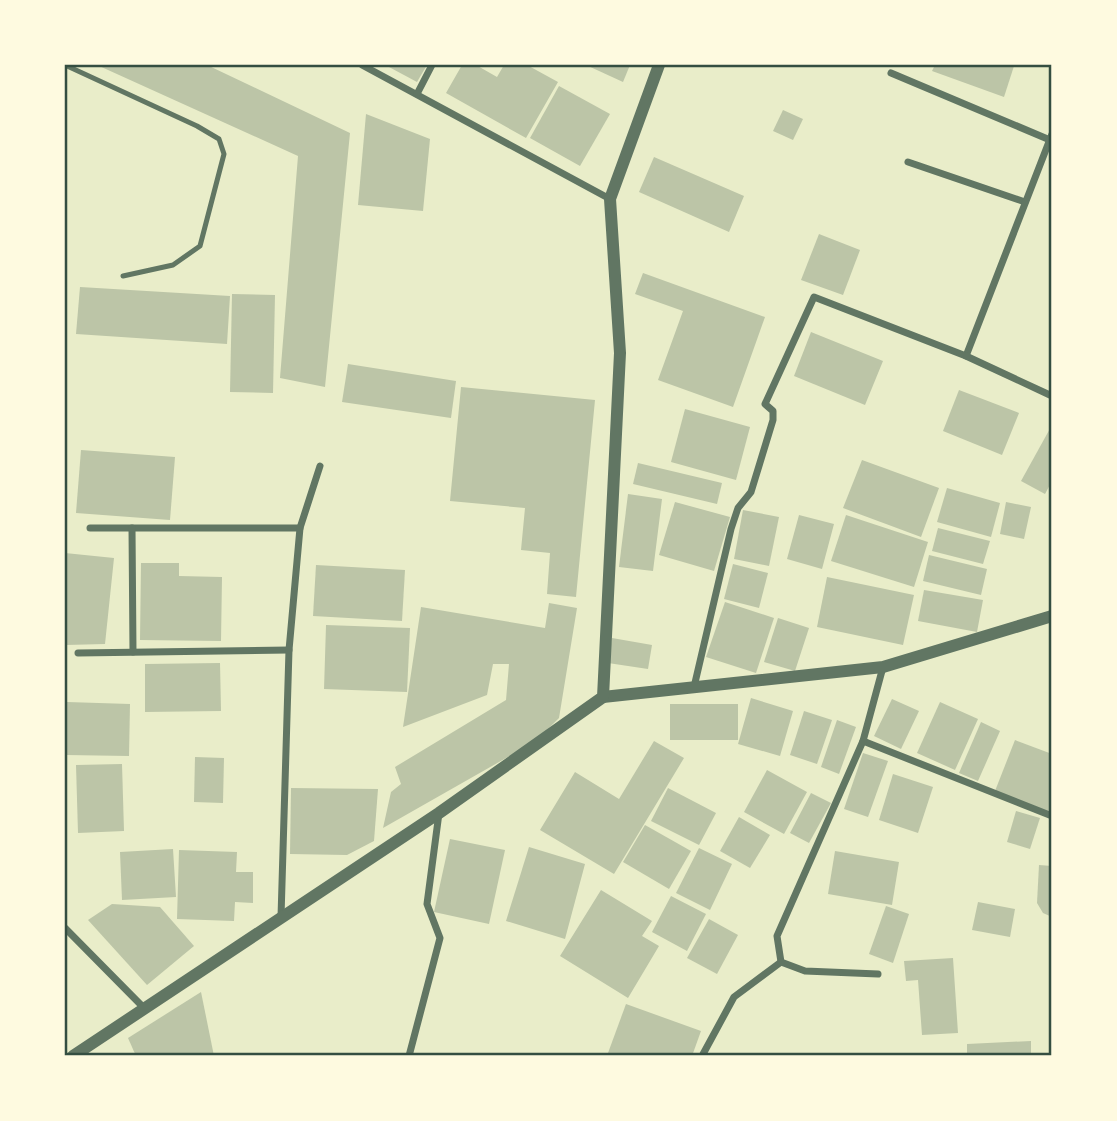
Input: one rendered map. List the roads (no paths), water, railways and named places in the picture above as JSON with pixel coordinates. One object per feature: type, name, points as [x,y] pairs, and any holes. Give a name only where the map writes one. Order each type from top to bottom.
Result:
[{"type":"street","points":[[362,65],[610,199]]},
{"type":"street","points":[[417,94],[432,65]]},
{"type":"street","points":[[603,697],[620,353],[610,199],[659,65]]},
{"type":"street","points":[[891,73],[1051,137],[966,356]]},
{"type":"street","points":[[908,162],[1025,202]]},
{"type":"street","points":[[694,687],[731,529],[738,508],[751,492],[773,420],[773,411],[765,404],[814,297],[966,356],[1052,396]]},
{"type":"street","points":[[281,918],[289,650],[300,528],[320,466]]},
{"type":"street","points":[[90,528],[300,528]]},
{"type":"street","points":[[132,528],[133,652]]},
{"type":"street","points":[[73,1056],[439,813],[603,697],[883,667],[1052,616]]},
{"type":"street","points":[[78,653],[289,650]]},
{"type":"street","points":[[781,962],[777,936],[863,741],[883,667]]},
{"type":"street","points":[[863,741],[1052,816]]},
{"type":"street","points":[[409,1056],[440,938],[427,904],[439,813]]},
{"type":"street","points":[[65,928],[144,1007]]},
{"type":"street","points":[[781,962],[805,971],[878,974]]},
{"type":"street","points":[[702,1056],[734,997],[781,962]]},
{"type":"lane","points":[[65,65],[197,126],[219,139],[224,155],[200,246],[173,265],[123,276]]}]
